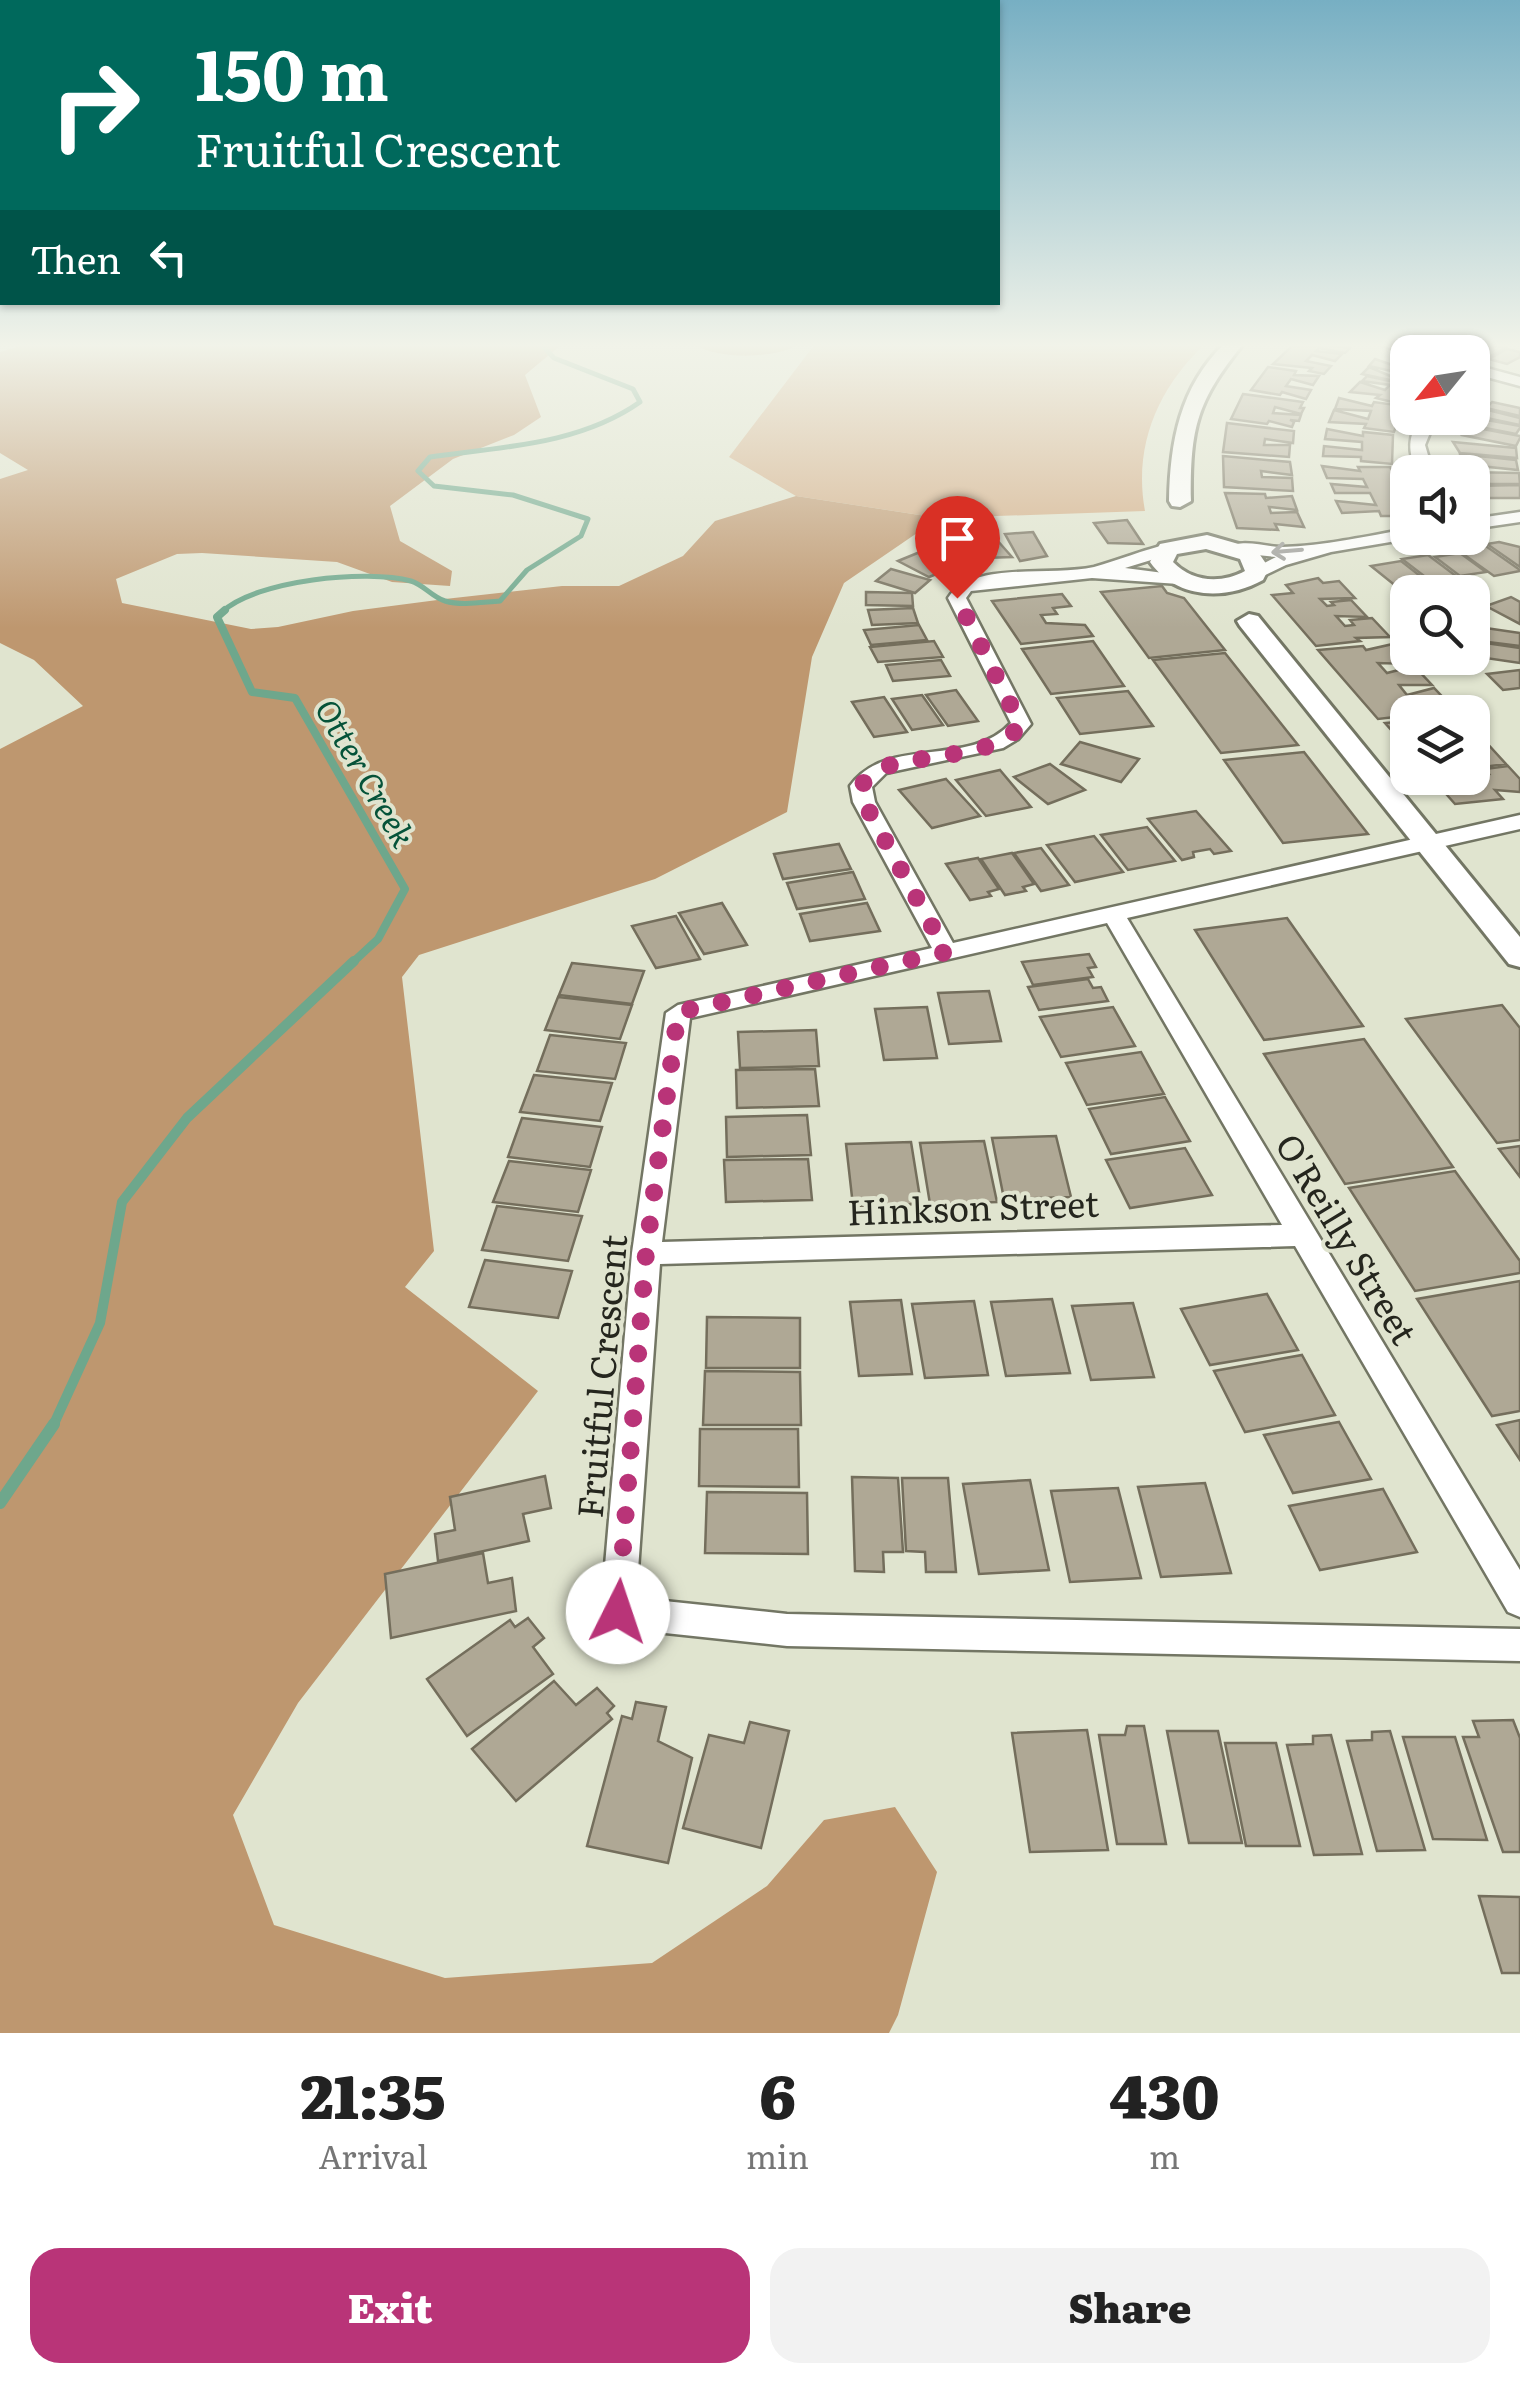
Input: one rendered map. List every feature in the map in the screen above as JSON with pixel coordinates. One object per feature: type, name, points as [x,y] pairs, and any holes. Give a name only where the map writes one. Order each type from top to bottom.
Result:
[{"type":"street","points":[[1183,439],[1179,534],[1162,555],[1164,569],[1231,606],[1249,621]]},
{"type":"street","points":[[1180,501],[1201,530],[1255,561],[1255,575],[1242,592],[1240,604],[1249,621],[1520,957]]},
{"type":"street","points":[[1490,521],[1520,517]]},
{"type":"street","points":[[1083,574],[1192,542],[1281,552],[1390,537]]},
{"type":"street","points":[[946,952],[864,802],[861,786],[876,770],[997,743],[1016,734],[1020,724],[957,598],[964,587],[979,582],[1083,574],[1141,574],[1220,586],[1235,584],[1280,561],[1328,547]]},
{"type":"street","name":"Fruitful Crescent","points":[[1520,822],[678,1012],[646,1253],[618,1612],[787,1630],[1520,1645]]},
{"type":"street","name":"O'Reilly Street","points":[[1112,912],[1520,1601]]},
{"type":"street","name":"Hinkson Street","points":[[646,1253],[1303,1234]]},
{"type":"shaded area","points":[[0,439],[504,439],[453,459],[390,506],[400,541],[452,571],[450,586],[392,582],[337,562],[202,553],[177,554],[116,579],[122,603],[251,629],[445,599],[562,586],[619,586],[683,556],[715,521],[796,496],[939,518],[844,583],[812,657],[787,812],[655,879],[419,955],[402,977],[434,1251],[405,1287],[538,1391],[298,1703],[233,1815],[274,1925],[445,1978],[652,1963],[767,1886],[824,1820],[895,1807],[937,1872],[898,2015],[889,2033],[0,2033],[0,749],[83,706],[34,660],[0,643],[0,479],[28,470],[0,453]]},
{"type":"shaded area","points":[[743,439],[1147,439],[1142,487],[1145,511],[939,518],[796,496],[729,457]]},
{"type":"building","points":[[1225,439],[1293,439],[1293,443],[1265,439],[1264,445],[1290,445],[1289,457],[1223,452]]},
{"type":"building","points":[[1325,439],[1393,439],[1390,464],[1361,461],[1361,457],[1323,456],[1324,446],[1362,450],[1362,442]]},
{"type":"building","points":[[1481,439],[1520,439],[1516,446]]},
{"type":"building","points":[[1453,442],[1516,448],[1517,458],[1490,455],[1460,453]]},
{"type":"building","points":[[1223,456],[1290,462],[1292,475],[1261,471],[1262,477],[1292,478],[1293,491],[1224,487]]},
{"type":"building","points":[[1490,457],[1516,460],[1518,470],[1490,467]]},
{"type":"building","points":[[1322,466],[1360,471],[1358,467],[1390,467],[1390,516],[1381,516],[1379,511],[1342,513],[1336,501],[1376,505],[1370,493],[1335,493],[1331,484],[1367,487],[1363,479],[1327,478]]},
{"type":"building","points":[[1490,472],[1519,473],[1520,484],[1490,484]]},
{"type":"building","points":[[1520,485],[1520,498],[1490,498],[1490,486]]},
{"type":"building","points":[[1225,493],[1265,494],[1266,498],[1292,496],[1297,510],[1269,507],[1271,513],[1297,512],[1304,527],[1275,524],[1278,530],[1237,528]]},
{"type":"building","points":[[1127,520],[1143,544],[1108,543],[1094,523]]},
{"type":"building","points":[[989,531],[1012,557],[982,558],[962,535]]},
{"type":"building","points":[[1033,532],[1047,556],[1020,561],[1005,534]]},
{"type":"building","points":[[962,538],[982,561],[957,568],[935,542]]},
{"type":"building","points":[[1490,546],[1520,547],[1520,567]]},
{"type":"building","points":[[1490,549],[1520,570],[1494,576],[1465,555],[1490,555]]},
{"type":"building","points":[[920,552],[951,568],[929,577],[898,561]]},
{"type":"building","points":[[1428,555],[1455,575],[1423,575],[1402,559]]},
{"type":"building","points":[[1463,555],[1486,572],[1459,575],[1435,557]]},
{"type":"building","points":[[1401,561],[1419,575],[1390,575],[1390,581],[1371,566]]},
{"type":"building","points":[[891,569],[930,580],[915,593],[876,581]]},
{"type":"building","points":[[1318,578],[1323,583],[1339,581],[1355,598],[1320,599],[1327,606],[1351,600],[1367,617],[1336,616],[1345,626],[1354,625],[1350,620],[1372,618],[1390,637],[1356,638],[1360,641],[1316,646],[1272,595],[1293,593],[1286,585]]},
{"type":"building","points":[[1162,586],[1167,593],[1184,598],[1225,650],[1149,658],[1101,592]]},
{"type":"building","points":[[866,592],[912,593],[913,606],[866,605]]},
{"type":"building","points":[[1062,594],[1071,606],[1053,608],[1057,614],[1041,615],[1046,623],[1085,625],[1093,636],[1021,644],[992,601]]},
{"type":"building","points":[[1511,597],[1520,602],[1520,624],[1490,608],[1490,605]]},
{"type":"building","points":[[913,608],[918,623],[872,625],[868,610]]},
{"type":"building","points":[[919,625],[927,640],[871,645],[864,630]]},
{"type":"building","points":[[1490,629],[1520,633],[1520,646],[1490,642]]},
{"type":"building","points":[[934,641],[943,657],[878,662],[870,647]]},
{"type":"building","points":[[1093,641],[1124,686],[1051,694],[1022,649]]},
{"type":"building","points":[[1490,644],[1520,648],[1520,663],[1490,659]]},
{"type":"building","points":[[1390,645],[1390,663],[1378,663],[1387,673],[1423,675],[1432,685],[1399,685],[1407,695],[1390,695],[1390,718],[1378,719],[1318,650],[1363,646],[1366,650]]},
{"type":"building","points":[[1225,653],[1298,745],[1221,753],[1153,660]]},
{"type":"building","points":[[941,660],[950,676],[893,681],[886,665]]},
{"type":"building","points":[[1520,670],[1520,688],[1503,690],[1490,674]]},
{"type":"building","points":[[1434,688],[1441,695],[1407,695]]},
{"type":"building","points":[[956,690],[978,721],[948,726],[926,695]]},
{"type":"building","points":[[1128,691],[1153,726],[1080,734],[1057,698]]},
{"type":"building","points":[[922,695],[943,725],[912,730],[892,699]]},
{"type":"building","points":[[884,697],[907,732],[874,737],[852,702]]},
{"type":"building","points":[[1080,742],[1139,759],[1121,782],[1061,764]]},
{"type":"building","points":[[1490,746],[1506,764],[1490,766]]},
{"type":"building","points":[[1304,752],[1368,834],[1283,843],[1224,760]]},
{"type":"building","points":[[1050,764],[1085,790],[1048,804],[1014,777]]},
{"type":"building","points":[[1508,766],[1520,779],[1520,792],[1495,790],[1503,799],[1455,804],[1447,795],[1490,795],[1490,768]]},
{"type":"building","points":[[1000,770],[1031,807],[986,816],[956,780]]},
{"type":"building","points":[[946,779],[980,816],[932,828],[899,790]]},
{"type":"building","points":[[1196,811],[1231,851],[1193,852],[1194,857],[1182,860],[1148,819]]},
{"type":"building","points":[[1147,827],[1175,861],[1128,870],[1101,835]]},
{"type":"building","points":[[1094,836],[1123,872],[1075,882],[1047,845]]},
{"type":"building","points":[[839,844],[851,869],[783,879],[774,854]]},
{"type":"building","points":[[1041,848],[1069,885],[1041,891],[1014,853]]},
{"type":"building","points":[[1012,853],[1034,884],[1023,887],[1026,891],[1005,895],[981,859]]},
{"type":"building","points":[[978,858],[999,889],[988,892],[991,896],[970,900],[946,864]]},
{"type":"building","points":[[853,872],[865,899],[797,909],[787,883]]},
{"type":"building","points":[[722,903],[747,945],[704,954],[679,913]]},
{"type":"building","points":[[867,903],[880,931],[810,941],[800,914]]},
{"type":"building","points":[[676,916],[700,959],[656,968],[632,926]]},
{"type":"building","points":[[1287,918],[1363,1026],[1264,1040],[1195,930]]},
{"type":"building","points":[[1089,954],[1096,967],[1088,968],[1093,977],[1033,985],[1022,962]]},
{"type":"building","points":[[572,963],[644,971],[632,1004],[559,995]]},
{"type":"building","points":[[1088,979],[1093,988],[1101,987],[1108,1001],[1039,1010],[1028,987]]},
{"type":"building","points":[[989,991],[1001,1041],[949,1044],[938,993]]},
{"type":"building","points":[[558,997],[632,1005],[620,1039],[545,1030]]},
{"type":"building","points":[[1502,1005],[1520,1028],[1520,1140],[1497,1143],[1406,1019]]},
{"type":"building","points":[[927,1007],[937,1058],[884,1060],[875,1009]]},
{"type":"building","points":[[1113,1007],[1135,1046],[1061,1057],[1040,1017]]},
{"type":"building","points":[[816,1030],[819,1066],[740,1068],[738,1032]]},
{"type":"building","points":[[550,1035],[626,1043],[615,1079],[537,1071]]},
{"type":"building","points":[[1364,1039],[1453,1167],[1345,1184],[1264,1054]]},
{"type":"building","points":[[1141,1052],[1164,1094],[1087,1105],[1066,1063]]},
{"type":"building","points":[[815,1069],[819,1106],[737,1108],[736,1070]]},
{"type":"building","points":[[534,1075],[612,1083],[600,1121],[520,1112]]},
{"type":"building","points":[[1165,1097],[1190,1141],[1111,1154],[1089,1109]]},
{"type":"building","points":[[807,1115],[811,1155],[727,1157],[726,1117]]},
{"type":"building","points":[[522,1118],[602,1127],[590,1167],[508,1157]]},
{"type":"building","points":[[1056,1136],[1071,1197],[1004,1199],[992,1138]]},
{"type":"building","points":[[984,1141],[997,1202],[930,1204],[920,1143]]},
{"type":"building","points":[[911,1142],[921,1204],[853,1206],[846,1144]]},
{"type":"building","points":[[1520,1146],[1520,1177],[1499,1149]]},
{"type":"building","points":[[1185,1148],[1212,1195],[1130,1208],[1106,1160]]},
{"type":"building","points":[[808,1159],[812,1200],[726,1202],[724,1160]]},
{"type":"building","points":[[509,1161],[591,1170],[578,1212],[493,1202]]},
{"type":"building","points":[[1455,1171],[1520,1261],[1520,1273],[1415,1291],[1349,1188]]},
{"type":"building","points":[[497,1206],[582,1216],[568,1261],[482,1250]]},
{"type":"building","points":[[485,1260],[572,1271],[558,1318],[469,1307]]},
{"type":"building","points":[[1520,1281],[1520,1411],[1492,1416],[1417,1299]]},
{"type":"building","points":[[1267,1294],[1298,1350],[1210,1365],[1181,1309]]},
{"type":"building","points":[[1052,1299],[1070,1373],[1006,1376],[991,1302]]},
{"type":"building","points":[[901,1300],[912,1374],[859,1376],[850,1302]]},
{"type":"building","points":[[974,1301],[988,1375],[925,1378],[912,1304]]},
{"type":"building","points":[[1133,1303],[1154,1377],[1091,1380],[1072,1306]]},
{"type":"building","points":[[707,1317],[800,1318],[800,1368],[706,1368]]},
{"type":"building","points":[[1302,1355],[1335,1415],[1245,1432],[1214,1371]]},
{"type":"building","points":[[705,1371],[800,1372],[801,1425],[703,1425]]},
{"type":"building","points":[[1520,1420],[1520,1460],[1497,1425]]},
{"type":"building","points":[[1339,1422],[1371,1479],[1293,1493],[1264,1435]]},
{"type":"building","points":[[700,1429],[798,1429],[799,1487],[699,1486]]},
{"type":"building","points":[[545,1476],[551,1508],[523,1514],[529,1541],[438,1561],[435,1534],[455,1530],[450,1497]]},
{"type":"building","points":[[852,1477],[898,1478],[903,1552],[883,1552],[884,1572],[855,1571]]},
{"type":"building","points":[[902,1478],[948,1478],[956,1572],[926,1572],[925,1552],[906,1551]]},
{"type":"building","points":[[1030,1480],[1049,1570],[979,1574],[963,1484]]},
{"type":"building","points":[[1205,1483],[1231,1573],[1161,1577],[1138,1487]]},
{"type":"building","points":[[1118,1488],[1141,1578],[1070,1582],[1051,1491]]},
{"type":"building","points":[[1383,1489],[1417,1552],[1320,1570],[1289,1506]]},
{"type":"building","points":[[707,1492],[807,1493],[808,1554],[705,1553]]},
{"type":"building","points":[[483,1553],[488,1583],[512,1578],[516,1611],[391,1638],[385,1574]]},
{"type":"building","points":[[528,1618],[544,1638],[533,1647],[553,1674],[467,1736],[427,1679],[510,1620],[515,1627]]},
{"type":"building","points":[[554,1681],[576,1705],[597,1688],[614,1706],[607,1713],[612,1719],[516,1801],[472,1749]]},
{"type":"building","points":[[636,1702],[666,1707],[658,1741],[692,1758],[668,1863],[587,1846],[622,1716],[632,1719]]},
{"type":"building","points":[[1513,1720],[1520,1738],[1520,1852],[1503,1852],[1463,1737],[1479,1737],[1473,1721]]},
{"type":"building","points":[[750,1722],[789,1731],[761,1848],[683,1828],[709,1735],[744,1743]]},
{"type":"building","points":[[1127,1726],[1144,1726],[1166,1844],[1117,1844],[1099,1735],[1125,1735]]},
{"type":"building","points":[[1087,1730],[1108,1850],[1030,1852],[1012,1733]]},
{"type":"building","points":[[1167,1731],[1218,1731],[1242,1843],[1189,1843]]},
{"type":"building","points":[[1390,1731],[1425,1850],[1377,1851],[1347,1741],[1372,1740],[1372,1732]]},
{"type":"building","points":[[1331,1735],[1362,1854],[1314,1855],[1287,1745],[1313,1744],[1313,1736]]},
{"type":"building","points":[[1403,1737],[1455,1737],[1487,1840],[1433,1839]]},
{"type":"building","points":[[1225,1743],[1276,1743],[1300,1846],[1246,1846]]},
{"type":"building","points":[[1479,1896],[1520,1897],[1520,1973],[1502,1973]]},
{"type":"waterway","name":"Otter Creek","points":[[222,612],[260,592],[341,577],[411,581],[452,602],[500,601],[527,570],[581,536],[588,519],[513,495],[434,486],[418,471],[430,457],[553,439]]},
{"type":"waterway","name":"Otter Creek","points":[[225,610],[217,617],[252,692],[295,698],[405,889],[378,939],[351,964]]},
{"type":"waterway","points":[[54,1424],[100,1323],[122,1202],[187,1118],[354,961]]},
{"type":"waterway","points":[[0,1503],[54,1424]]},
{"type":"route","points":[[618,1612],[646,1253],[678,1012],[946,952],[864,802],[861,786],[876,770],[997,743],[1016,734],[1020,724],[957,598]]}]
